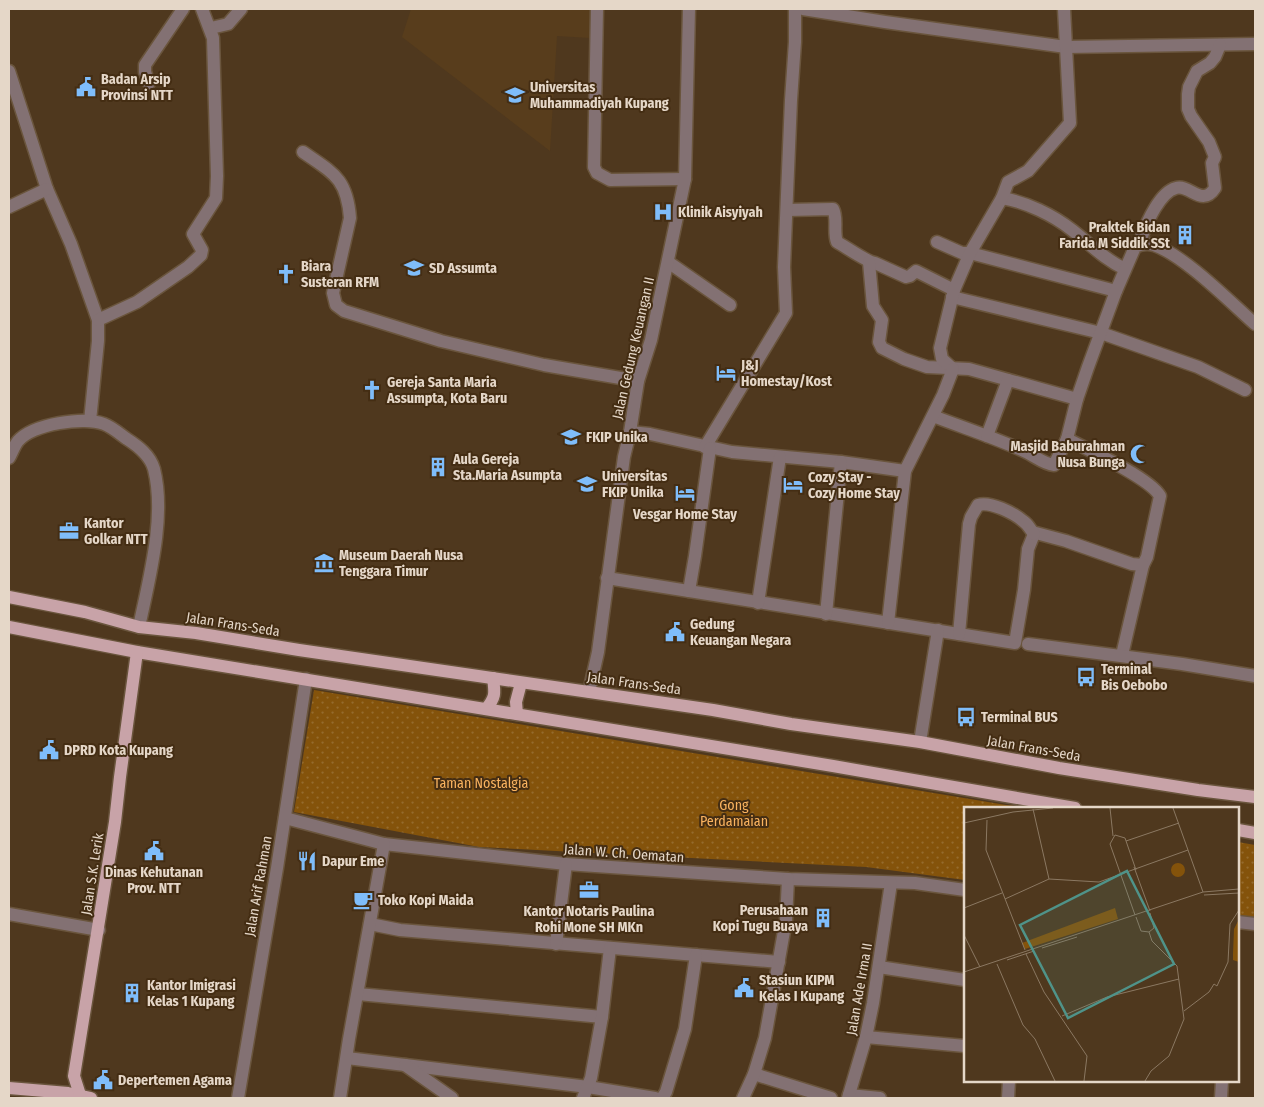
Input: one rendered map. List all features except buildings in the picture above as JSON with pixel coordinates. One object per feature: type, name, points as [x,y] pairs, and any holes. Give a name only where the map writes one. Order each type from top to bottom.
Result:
[{"type":"main road","name":"Jalan Frans-Seda","points":[[9,597],[85,612],[139,627],[196,633],[299,650],[713,710],[791,724],[920,742],[1059,768],[1255,797]]},
{"type":"main road","points":[[9,627],[137,652],[1069,807]]},
{"type":"main road","name":"Jalan S.K. Lerik","points":[[84,1098],[74,1076],[115,822],[137,652]]},
{"type":"main road","points":[[486,709],[493,700],[493,678]]},
{"type":"main road","points":[[517,714],[516,702],[521,683]]},
{"type":"main road","points":[[1239,830],[1255,833]]},
{"type":"main road","points":[[68,1096],[74,1076]]},
{"type":"main road","points":[[9,1088],[84,1098]]},
{"type":"street","points":[[149,83],[145,72],[145,65],[183,9]]},
{"type":"street","points":[[98,320],[137,302],[188,267],[201,255],[202,250],[193,234],[214,203],[216,193],[214,55],[211,28],[202,9]]},
{"type":"street","points":[[211,28],[228,24],[241,9]]},
{"type":"street","points":[[597,9],[594,167],[597,173],[610,180],[685,179]]},
{"type":"street","name":"Jalan Gedung Keuangan II","points":[[589,692],[598,652],[624,457],[638,381],[651,340],[685,179],[689,9]]},
{"type":"street","points":[[689,591],[695,556],[707,448],[786,312],[784,267],[791,100],[796,42],[795,9]]},
{"type":"street","points":[[803,9],[1066,47],[1255,44]]},
{"type":"street","points":[[952,369],[942,359],[940,348],[953,293],[970,253],[1002,198],[1008,182],[1028,171],[1070,123],[1064,9]]},
{"type":"street","points":[[1142,236],[1158,202],[1173,189],[1183,188],[1202,196],[1209,194],[1214,188],[1212,164],[1214,157],[1209,142],[1188,109],[1188,94],[1189,87],[1197,71],[1215,57],[1220,45]]},
{"type":"street","points":[[9,71],[47,190],[71,244],[98,320],[98,341],[90,421]]},
{"type":"street","points":[[302,152],[335,174],[340,181],[349,207],[350,218],[333,293],[336,305],[344,311],[441,341],[544,365],[638,381]]},
{"type":"street","points":[[9,206],[47,190]]},
{"type":"street","points":[[1002,198],[1030,207],[1055,219],[1072,229],[1103,256],[1125,269]]},
{"type":"street","points":[[787,210],[833,209],[835,212],[836,240],[870,262],[875,262],[906,277],[916,271],[953,293],[1102,333],[1198,367],[1245,390]]},
{"type":"street","points":[[937,242],[962,253],[970,253],[1116,291]]},
{"type":"street","points":[[933,416],[1028,453],[1043,462],[1055,464],[1067,439],[1077,399],[1116,291],[1135,247],[1143,244],[1153,245],[1177,258],[1255,324]]},
{"type":"street","points":[[668,262],[730,305]]},
{"type":"street","points":[[870,262],[873,306],[882,320],[879,342],[882,348],[904,359],[927,367],[970,369],[1077,399]]},
{"type":"street","points":[[888,623],[905,471],[943,395],[952,369]]},
{"type":"street","points":[[987,436],[1008,380]]},
{"type":"street","points":[[9,458],[13,440],[45,426],[63,422],[90,421],[104,424],[144,452],[154,469],[158,504],[155,549],[139,627]]},
{"type":"street","points":[[630,432],[650,434],[707,448],[841,462],[905,471]]},
{"type":"street","points":[[1067,439],[1132,474],[1159,494],[1147,557],[1142,565],[1122,655]]},
{"type":"street","points":[[758,603],[780,457]]},
{"type":"street","points":[[826,614],[841,462]]},
{"type":"street","points":[[959,634],[969,524],[978,505],[989,504],[1000,508],[1023,520],[1034,534]]},
{"type":"street","points":[[1034,534],[1066,541],[1132,564],[1142,565]]},
{"type":"street","points":[[607,578],[826,614],[938,630],[1015,644],[1024,590],[1028,549],[1034,534]]},
{"type":"street","points":[[920,742],[938,630]]},
{"type":"street","points":[[1028,644],[1122,655],[1255,676]]},
{"type":"street","name":"Jalan Arif Rahman","points":[[238,1098],[285,818],[306,679]]},
{"type":"street","name":"Jalan W. Ch. Oematan","points":[[285,818],[384,844],[566,864],[788,879],[915,883],[964,890]]},
{"type":"street","points":[[340,1098],[384,844]]},
{"type":"street","points":[[556,944],[566,864]]},
{"type":"street","points":[[743,1098],[754,1074],[765,1038],[786,920],[788,879]]},
{"type":"street","name":"Jalan Ade Irma II","points":[[849,1096],[866,1037],[879,967],[891,883]]},
{"type":"street","points":[[9,914],[98,930]]},
{"type":"street","points":[[1239,922],[1255,924]]},
{"type":"street","points":[[370,924],[400,930],[779,962]]},
{"type":"street","points":[[586,1093],[591,1078],[602,1017],[610,948]]},
{"type":"street","points":[[662,1098],[666,1092],[686,1029],[696,955]]},
{"type":"street","points":[[879,967],[964,980]]},
{"type":"street","points":[[358,994],[602,1017]]},
{"type":"street","points":[[866,1037],[964,1046]]},
{"type":"street","points":[[347,1058],[404,1064],[586,1093],[655,1098]]},
{"type":"street","points":[[404,1064],[452,1098]]},
{"type":"street","points":[[754,1074],[831,1098]]},
{"type":"street","points":[[1008,1098],[1009,1082]]},
{"type":"street","points":[[1222,1082],[1222,1098]]},
{"type":"street","points":[[849,1096],[880,1098]]},
{"type":"shaded area","name":"Universitas Muhammadiyah Kupang","points":[[411,9],[590,9],[590,38],[557,36],[550,151],[402,37]]},
{"type":"green space","name":"Taman Nostalgia","points":[[314,690],[1021,807],[964,807],[964,880],[866,867],[479,847],[294,812]]},
{"type":"green space","points":[[1239,842],[1255,845],[1255,918],[1239,916]]},
{"type":"place","name":"Badan Arsip Provinsi NTT","points":[[86,87]]},
{"type":"place","name":"Universitas Muhammadiyah Kupang","points":[[515,95]]},
{"type":"place","name":"Klinik Aisyiyah","points":[[663,212]]},
{"type":"place","name":"Praktek Bidan Farida M Siddik SSt","points":[[1185,235]]},
{"type":"place","name":"SD Assumta","points":[[414,268]]},
{"type":"place","name":"Biara Susteran RFM","points":[[286,274]]},
{"type":"place","name":"J&J Homestay/Kost","points":[[726,373]]},
{"type":"place","name":"Gereja Santa Maria Assumpta, Kota Baru","points":[[372,390]]},
{"type":"place","name":"FKIP Unika","points":[[571,437]]},
{"type":"place","name":"Masjid Baburahman Nusa Bunga","points":[[1140,454]]},
{"type":"place","name":"Aula Gereja Sta.Maria Asumpta","points":[[438,467]]},
{"type":"place","name":"Universitas FKIP Unika","points":[[587,484]]},
{"type":"place","name":"Cozy Stay - Cozy Home Stay","points":[[793,485]]},
{"type":"place","name":"Vesgar Home Stay","points":[[685,493]]},
{"type":"place","name":"Kantor Golkar NTT","points":[[69,531]]},
{"type":"place","name":"Museum Daerah Nusa Tenggara Timur","points":[[324,563]]},
{"type":"place","name":"Gedung Keuangan Negara","points":[[675,632]]},
{"type":"place","name":"Terminal Bis Oebobo","points":[[1086,677]]},
{"type":"place","name":"Terminal BUS","points":[[966,717]]},
{"type":"place","name":"DPRD Kota Kupang","points":[[49,750]]},
{"type":"place","name":"Dinas Kehutanan Prov. NTT","points":[[154,851]]},
{"type":"place","name":"Dapur Eme","points":[[307,861]]},
{"type":"place","name":"Kantor Notaris Paulina Rohi Mone SH MKn","points":[[589,890]]},
{"type":"place","name":"Toko Kopi Maida","points":[[363,900]]},
{"type":"place","name":"Perusahaan Kopi Tugu Buaya","points":[[823,918]]},
{"type":"place","name":"Stasiun KIPM Kelas I Kupang","points":[[744,988]]},
{"type":"place","name":"Kantor Imigrasi Kelas 1 Kupang","points":[[132,993]]},
{"type":"place","name":"Depertemen Agama","points":[[103,1080]]},
{"type":"park label","name":"Gong Perdamaian","points":[[734,814]]}]
